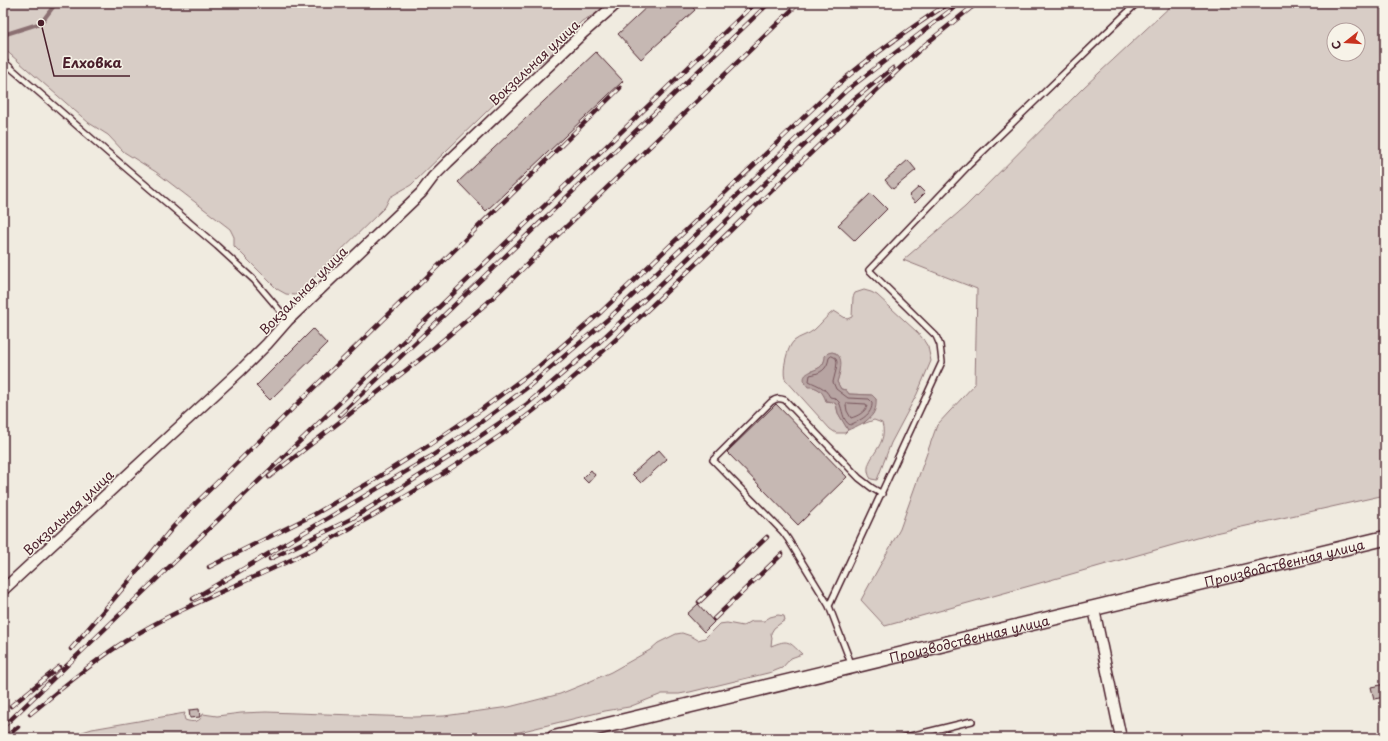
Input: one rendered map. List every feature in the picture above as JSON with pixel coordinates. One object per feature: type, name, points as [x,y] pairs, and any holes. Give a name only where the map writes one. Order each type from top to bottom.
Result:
[{"type":"main road","name":"Производственная улица","points":[[554,738],[1385,538]]},
{"type":"street","name":"Вокзальная улица","points":[[3,590],[241,370],[288,320],[421,193],[433,177],[584,32],[617,3]]},
{"type":"street","points":[[1094,609],[1121,738]]},
{"type":"lane","points":[[829,606],[942,362],[940,345],[936,336],[870,270],[969,165],[1137,3]]},
{"type":"lane","points":[[3,61],[217,246],[254,280],[288,320]]},
{"type":"lane","points":[[853,667],[829,606],[783,532],[713,460],[771,402],[776,398],[780,398],[785,400],[859,478],[882,494]]},
{"type":"lane","points":[[902,738],[972,722]]},
{"type":"shaded area","points":[[3,3],[609,3],[599,12],[582,21],[563,43],[548,57],[522,75],[515,84],[411,185],[390,197],[385,207],[326,265],[302,291],[295,295],[286,294],[277,289],[234,246],[234,237],[230,229],[156,172],[124,152],[108,135],[89,123],[3,48]]},
{"type":"shaded area","points":[[1174,3],[1385,3],[1385,495],[1215,533],[885,626],[861,600],[900,529],[937,425],[975,384],[977,289],[903,260],[965,207],[1084,87]]},
{"type":"shaded area","points":[[864,290],[877,295],[917,332],[928,347],[931,361],[917,394],[891,443],[877,480],[871,479],[868,472],[868,465],[882,440],[882,423],[874,420],[863,424],[873,414],[876,399],[871,395],[849,394],[846,390],[841,389],[837,382],[840,371],[836,353],[832,352],[828,354],[822,366],[811,371],[811,386],[817,388],[821,392],[826,401],[836,404],[838,413],[848,430],[845,433],[836,433],[830,429],[785,379],[784,375],[787,353],[791,344],[814,330],[828,315],[834,311],[847,319],[852,317],[853,297],[855,293]]},
{"type":"shaded area","points":[[778,615],[784,616],[785,620],[774,628],[771,633],[771,646],[781,642],[788,642],[802,654],[791,658],[782,668],[772,672],[690,692],[679,694],[662,694],[629,707],[605,711],[495,738],[63,738],[92,729],[185,713],[185,720],[194,722],[199,720],[203,714],[217,716],[266,712],[414,717],[444,716],[509,707],[560,694],[582,685],[611,672],[650,650],[658,643],[676,634],[682,633],[698,640],[705,638],[719,624],[727,623],[743,626],[752,621],[764,621],[770,617]]},
{"type":"water","points":[[832,352],[841,360],[837,382],[841,389],[846,390],[849,394],[872,395],[876,399],[876,406],[872,416],[864,423],[848,430],[838,413],[836,404],[826,401],[820,390],[808,387],[804,378],[806,375],[820,367],[825,360],[825,356]]},
{"type":"building","points":[[651,3],[689,3],[695,10],[641,59],[618,34]]},
{"type":"building","points":[[596,52],[623,81],[486,211],[458,182]]},
{"type":"building","points":[[908,160],[916,170],[893,189],[885,180]]},
{"type":"building","points":[[919,187],[925,193],[915,203],[909,196]]},
{"type":"building","points":[[871,193],[887,209],[855,241],[838,225]]},
{"type":"building","points":[[313,329],[327,344],[270,400],[256,386]]},
{"type":"building","points":[[776,404],[847,477],[798,525],[727,452]]},
{"type":"building","points":[[659,450],[667,459],[641,483],[632,474]]},
{"type":"building","points":[[591,470],[595,475],[588,483],[583,478]]},
{"type":"building","points":[[698,604],[714,622],[704,632],[687,614]]},
{"type":"building","points":[[1385,684],[1385,697],[1374,699],[1371,687]]},
{"type":"building","points":[[199,709],[200,717],[190,718],[189,710]]},
{"type":"waterway","points":[[3,35],[41,23],[56,3]]},
{"type":"railway","points":[[3,727],[755,3]]},
{"type":"railway","points":[[340,415],[769,3]]},
{"type":"railway","points":[[269,477],[423,357],[486,304],[799,3]]},
{"type":"railway","points":[[209,567],[315,514],[374,480],[482,409],[537,368],[601,312],[835,87],[890,43],[949,3]]},
{"type":"railway","points":[[193,599],[430,457],[469,431],[528,387],[607,320],[847,90],[960,3]]},
{"type":"railway","points":[[922,47],[977,3]]},
{"type":"railway","points":[[30,714],[76,676],[145,629],[188,607],[322,544],[387,508],[501,435],[543,403],[622,334],[859,106],[927,43]]},
{"type":"railway","points":[[270,559],[351,519],[460,450],[527,404],[597,344],[853,100],[893,68]]},
{"type":"railway","points":[[71,649],[173,527],[196,503],[620,88]]},
{"type":"railway","points":[[699,602],[767,537]]},
{"type":"railway","points":[[714,619],[782,554]]},
{"type":"railway","points":[[11,706],[59,667]]},
{"type":"railway","points":[[4,738],[18,727]]},
{"type":"place","name":"Елховка","points":[[41,23]]}]
